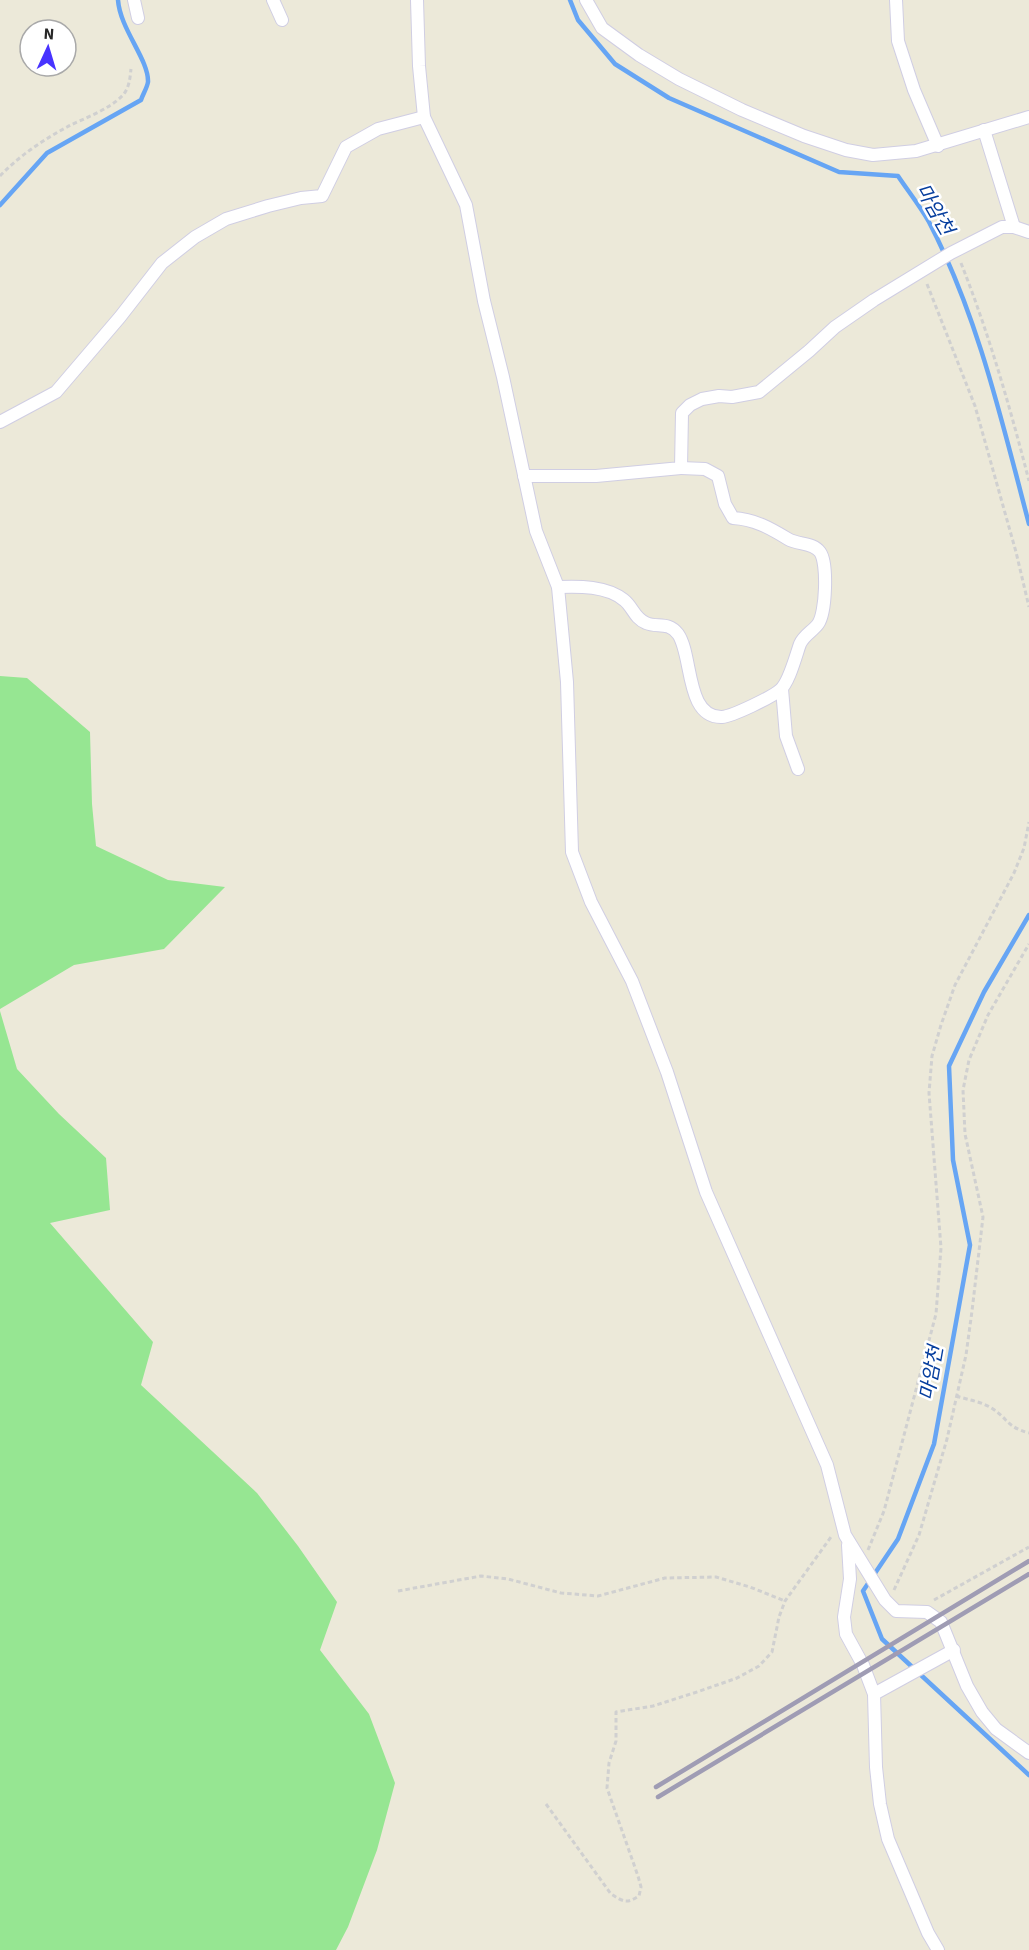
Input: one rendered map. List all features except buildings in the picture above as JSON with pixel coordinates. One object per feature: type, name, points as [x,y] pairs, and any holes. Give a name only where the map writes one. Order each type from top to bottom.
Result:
[{"type":"street","points":[[134,0],[138,18]]},
{"type":"street","points":[[273,0],[282,20]]},
{"type":"street","points":[[417,0],[419,66],[424,117],[466,205],[484,301],[536,531],[558,587],[567,682],[572,852],[591,902],[632,981],[667,1072],[706,1192],[827,1465],[850,1558],[850,1579],[844,1617],[846,1635],[863,1665],[874,1694],[876,1767],[880,1804],[888,1839],[928,1933],[938,1950]]},
{"type":"street","points":[[586,0],[602,28],[639,55],[700,89],[804,136],[846,150],[873,155],[916,151],[1029,117]]},
{"type":"street","points":[[896,0],[898,41],[914,90],[938,146]]},
{"type":"street","points":[[0,422],[56,392],[120,317],[162,263],[195,237],[226,219],[301,198],[322,196],[346,147],[378,129],[424,117]]},
{"type":"street","points":[[984,130],[1014,226]]},
{"type":"street","points":[[681,468],[682,413],[690,405],[702,399],[759,392],[835,327],[924,269],[1002,227],[1014,226],[1029,232]]},
{"type":"street","points":[[524,476],[596,476],[681,468],[705,469],[718,476],[725,504],[733,518],[743,518],[766,526],[794,543],[811,545],[821,553],[825,576],[819,622],[802,640],[782,688],[786,736],[798,769]]},
{"type":"street","points":[[558,587],[588,587],[606,592],[624,600],[636,616],[647,624],[664,624],[676,632],[682,640],[694,694],[702,707],[712,714],[723,717],[756,704],[782,688]]},
{"type":"street","points":[[845,1535],[887,1602],[896,1611],[927,1612],[941,1622],[967,1686],[982,1712],[996,1729],[1029,1753]]},
{"type":"street","points":[[874,1694],[954,1650]]},
{"type":"path","points":[[0,176],[27,152],[108,106],[123,95],[130,83],[131,69]]},
{"type":"path","points":[[954,252],[978,306],[999,371],[1029,482]]},
{"type":"path","points":[[924,269],[929,288],[975,406],[1029,607]]},
{"type":"path","points":[[863,1565],[884,1510],[936,1314],[941,1248],[929,1093],[932,1056],[956,986],[1014,873],[1024,848],[1029,822]]},
{"type":"path","points":[[887,1602],[919,1535],[947,1439],[968,1344],[983,1217],[965,1134],[963,1090],[969,1060],[988,1015],[1029,944]]},
{"type":"path","points":[[957,1396],[984,1404],[995,1410],[1013,1428],[1029,1433]]},
{"type":"path","points":[[546,1804],[611,1894],[622,1902],[631,1901],[639,1896],[641,1887],[638,1875],[607,1788],[609,1763],[616,1741],[616,1712],[653,1706],[700,1691],[737,1678],[759,1666],[772,1652],[779,1617],[785,1602],[830,1537],[845,1535]]},
{"type":"path","points":[[933,1601],[1029,1547]]},
{"type":"path","points":[[398,1591],[466,1579],[493,1577],[561,1593],[598,1596],[666,1578],[716,1577],[750,1587],[785,1602]]},
{"type":"green space","points":[[0,676],[27,678],[90,732],[96,846],[168,880],[225,887],[164,949],[74,965],[0,1009]]},
{"type":"green space","points":[[0,1011],[17,1069],[59,1114],[106,1158],[110,1210],[50,1223],[153,1342],[141,1385],[257,1493],[337,1602],[320,1650],[369,1714],[395,1783],[377,1850],[348,1927],[336,1950],[0,1950]]},
{"type":"waterway","points":[[0,205],[47,153],[141,100],[148,82],[147,73],[124,22],[118,0]]},
{"type":"waterway","name":"마암천","points":[[570,0],[578,20],[615,64],[669,98],[839,172],[898,176],[929,222],[962,294],[987,370],[1029,524]]},
{"type":"waterway","name":"마암천","points":[[1029,915],[984,992],[949,1066],[953,1160],[970,1245],[934,1444],[898,1539],[863,1591],[882,1639],[1029,1775]]},
{"type":"railway","points":[[656,1787],[1029,1561]]},
{"type":"railway","points":[[658,1797],[1029,1574]]}]
